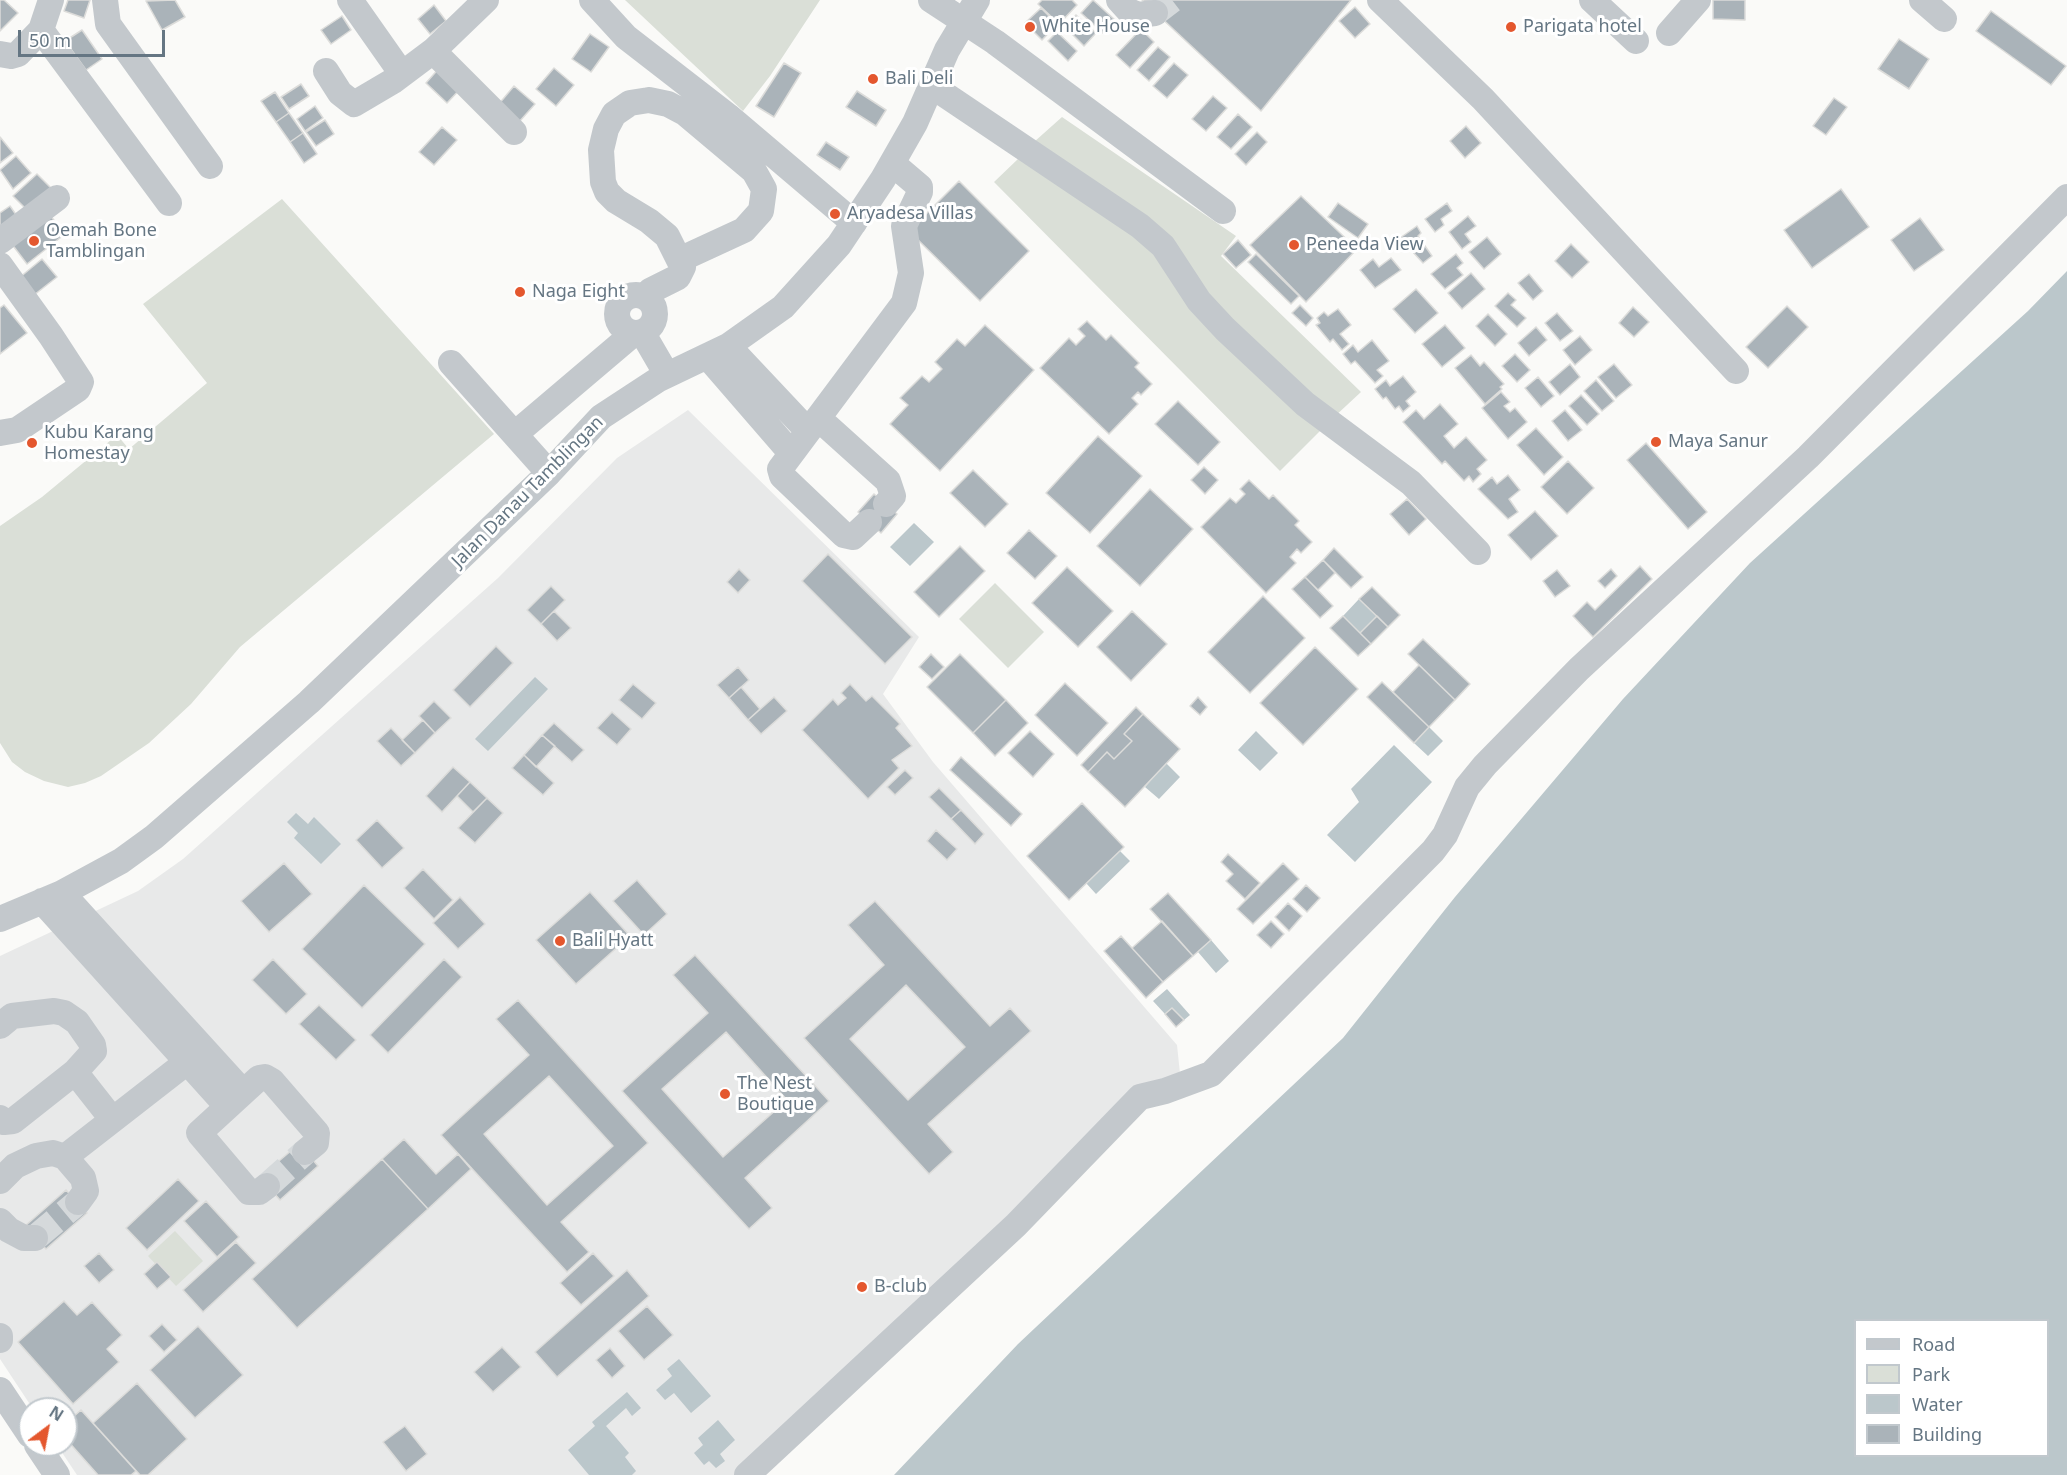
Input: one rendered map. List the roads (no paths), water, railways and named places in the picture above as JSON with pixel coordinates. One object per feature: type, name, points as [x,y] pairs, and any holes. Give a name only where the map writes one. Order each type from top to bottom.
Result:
[{"type":"street","points":[[0,54],[11,56],[18,54],[40,30],[51,0]]},
{"type":"street","points":[[105,0],[108,24],[210,166]]},
{"type":"street","points":[[350,0],[402,74]]},
{"type":"street","points":[[326,70],[340,93],[354,104],[402,74],[433,51],[486,0]]},
{"type":"street","points":[[592,0],[626,37],[728,116],[854,223]]},
{"type":"street","points":[[931,0],[971,10],[1222,211]]},
{"type":"street","points":[[1119,0],[1138,15],[1155,13]]},
{"type":"street","points":[[1380,0],[1483,99],[1736,371]]},
{"type":"street","points":[[1592,0],[1636,41]]},
{"type":"street","points":[[1669,33],[1698,0]]},
{"type":"street","points":[[1922,0],[1944,19]]},
{"type":"street","name":"Jalan Danau Tamblingan","points":[[0,919],[52,897],[121,861],[154,837],[309,702],[549,473],[601,417],[667,375],[717,351],[783,308],[813,276],[854,223],[893,164],[932,86],[947,50],[971,10]]},
{"type":"street","points":[[40,30],[169,204]]},
{"type":"street","points":[[433,51],[514,132]]},
{"type":"street","points":[[932,86],[1140,226],[1162,246],[1199,301],[1233,336],[1305,404],[1411,483],[1478,552]]},
{"type":"street","points":[[667,375],[638,332],[621,326],[617,312],[619,305],[630,296],[645,297],[650,291],[678,277],[683,267],[679,260],[667,236],[649,221],[616,201],[607,192],[603,182],[601,150],[606,129],[614,114],[630,103],[649,100],[668,104],[685,112],[754,171],[764,189],[761,211],[744,230],[679,260]]},
{"type":"street","points":[[869,522],[853,537],[844,535],[782,476],[780,469],[904,303],[911,273],[904,226],[920,192],[920,187],[893,164]]},
{"type":"street","points":[[747,1475],[1016,1225],[1140,1097],[1165,1091],[1211,1074],[1433,851],[1444,835],[1467,787],[1485,765],[1580,669],[1808,457],[2067,197]]},
{"type":"street","points":[[0,241],[57,198]]},
{"type":"street","points":[[0,265],[81,382],[78,389],[26,425],[8,434],[0,433]]},
{"type":"street","points":[[515,434],[638,332]]},
{"type":"street","points":[[717,351],[888,481],[893,496],[886,504]]},
{"type":"street","points":[[717,351],[791,453]]},
{"type":"street","points":[[451,363],[549,473]]},
{"type":"street","points":[[52,897],[187,1062],[235,1099]]},
{"type":"street","points":[[52,897],[235,1099]]},
{"type":"street","points":[[0,1026],[12,1016],[64,1012],[77,1022],[93,1045],[92,1057],[13,1121],[4,1122],[0,1118]]},
{"type":"street","points":[[65,1157],[187,1062]]},
{"type":"street","points":[[75,1072],[112,1119]]},
{"type":"street","points":[[267,1186],[260,1192],[249,1192],[200,1137],[200,1130],[259,1078],[265,1077],[272,1081],[317,1133],[316,1143],[305,1152]]},
{"type":"street","points":[[0,1181],[15,1166],[36,1156],[53,1153],[65,1157],[83,1178],[86,1191],[78,1202]]},
{"type":"street","points":[[0,1221],[9,1230],[24,1238],[35,1238]]},
{"type":"street","points":[[0,1390],[18,1417]]},
{"type":"street","points":[[45,1457],[57,1475]]},
{"type":"water","points":[[2067,271],[2067,1475],[894,1475],[1018,1344],[1343,1038],[1455,897],[1623,699],[1750,563],[2028,311]]},
{"type":"water","points":[[914,523],[934,542],[910,566],[890,547]]},
{"type":"water","points":[[1359,599],[1377,616],[1360,633],[1343,616]]},
{"type":"water","points":[[535,677],[548,689],[488,751],[475,739]]},
{"type":"water","points":[[1429,727],[1443,741],[1428,756],[1414,743]]},
{"type":"water","points":[[1256,731],[1278,753],[1260,771],[1238,750]]},
{"type":"water","points":[[1394,745],[1432,782],[1355,862],[1327,835],[1359,802],[1351,789]]},
{"type":"water","points":[[1166,763],[1180,777],[1159,799],[1145,787]]},
{"type":"water","points":[[296,813],[308,824],[314,817],[341,844],[321,864],[294,838],[298,833],[287,822]]},
{"type":"water","points":[[1120,851],[1130,861],[1096,894],[1086,883]]},
{"type":"water","points":[[1211,940],[1229,961],[1216,973],[1198,952]]},
{"type":"water","points":[[1167,989],[1190,1015],[1184,1020],[1172,1008],[1165,1014],[1153,1001]]},
{"type":"water","points":[[679,1359],[711,1396],[691,1413],[674,1393],[665,1400],[656,1390],[672,1376],[667,1369]]},
{"type":"water","points":[[627,1392],[641,1408],[632,1416],[626,1408],[606,1426],[629,1453],[625,1457],[636,1471],[632,1475],[589,1475],[568,1450],[595,1426],[592,1422]]},
{"type":"water","points":[[718,1420],[735,1440],[720,1454],[725,1461],[716,1468],[709,1461],[704,1465],[694,1453],[703,1445],[698,1438]]},
{"type":"tunnel","points":[[1155,13],[1172,0]]},
{"type":"tunnel","points":[[267,1186],[305,1152]]},
{"type":"tunnel","points":[[35,1238],[78,1202]]},
{"type":"place","name":"White House","points":[[1030,27]]},
{"type":"place","name":"Parigata hotel","points":[[1511,27]]},
{"type":"place","name":"Bali Deli","points":[[873,79]]},
{"type":"place","name":"Aryadesa Villas","points":[[835,214]]},
{"type":"place","name":"Oemah Bone Tamblingan","points":[[34,241]]},
{"type":"place","name":"Peneeda View","points":[[1294,245]]},
{"type":"place","name":"Naga Eight","points":[[520,292]]},
{"type":"place","name":"Maya Sanur","points":[[1656,442]]},
{"type":"place","name":"Kubu Karang Homestay","points":[[32,443]]},
{"type":"place","name":"Bali Hyatt","points":[[560,941]]},
{"type":"place","name":"The Nest Boutique","points":[[725,1094]]},
{"type":"place","name":"B-club","points":[[862,1287]]}]
